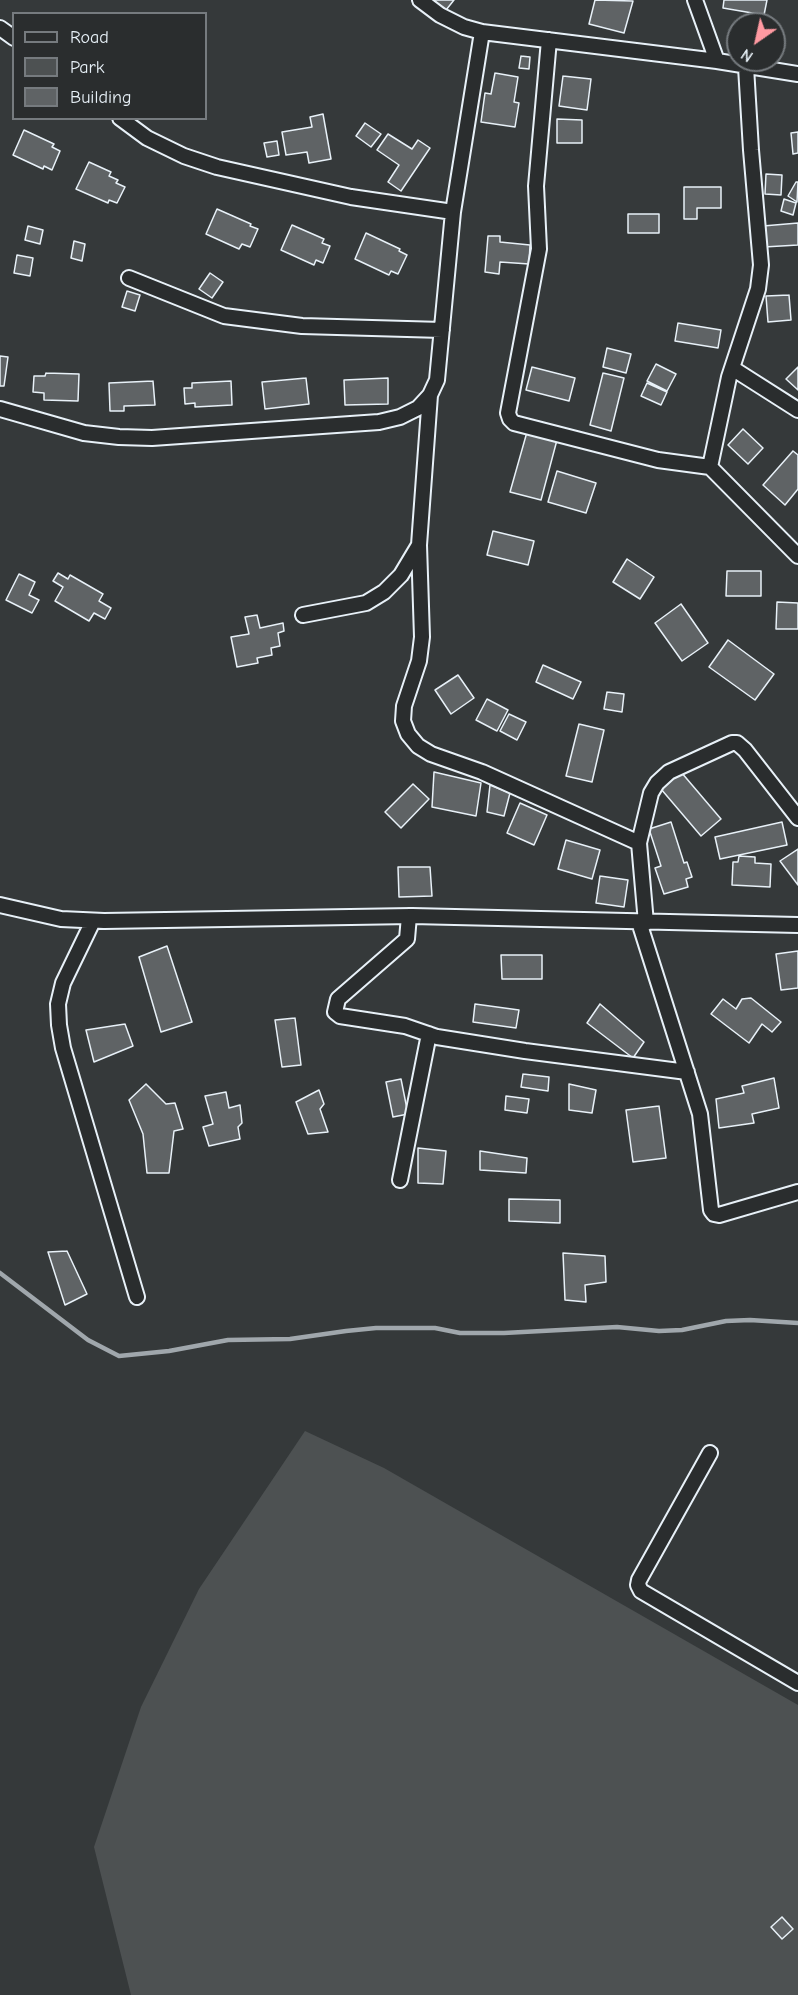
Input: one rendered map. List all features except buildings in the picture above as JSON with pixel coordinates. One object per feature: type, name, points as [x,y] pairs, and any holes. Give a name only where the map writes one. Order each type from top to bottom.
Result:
[{"type":"street","points":[[420,0],[440,15],[464,27],[482,32],[726,63]]},
{"type":"street","points":[[695,0],[717,61]]},
{"type":"street","points":[[0,409],[84,433],[152,438],[379,422],[400,417],[418,408],[430,395],[437,380],[453,212],[482,32]]},
{"type":"street","points":[[549,40],[536,186],[539,249],[508,413],[510,419],[514,423],[658,460],[710,467],[798,556]]},
{"type":"street","points":[[710,467],[732,368],[758,289],[761,265],[746,72]]},
{"type":"street","points":[[123,120],[147,138],[184,156],[217,167],[351,197],[453,212]]},
{"type":"street","points":[[129,278],[224,316],[302,326],[442,330]]},
{"type":"street","points":[[732,368],[798,410]]},
{"type":"street","points":[[430,395],[419,545],[422,637],[419,662],[404,706],[403,721],[408,734],[418,746],[431,754],[482,772],[639,843]]},
{"type":"street","points":[[303,615],[366,603],[384,592],[401,575],[419,545]]},
{"type":"street","points":[[798,818],[745,750],[737,743],[732,743],[669,772],[657,783],[651,794],[639,843],[643,923],[700,1114],[711,1210],[718,1215],[798,1192]]},
{"type":"street","points":[[0,905],[61,919],[93,921],[409,916],[798,925]]},
{"type":"street","points":[[409,916],[407,939],[338,999],[335,1012],[340,1017],[405,1026],[429,1034],[525,1051],[687,1072]]},
{"type":"street","points":[[93,921],[63,983],[58,1004],[59,1025],[63,1047],[137,1297]]},
{"type":"street","points":[[400,1180],[429,1034]]},
{"type":"street","points":[[710,1453],[638,1585],[641,1591],[798,1683]]},
{"type":"green space","points":[[305,1431],[384,1468],[798,1705],[798,1995],[131,1995],[94,1847],[141,1707],[199,1589]]},
{"type":"waterway","points":[[0,1273],[88,1340],[119,1356],[169,1351],[228,1340],[290,1339],[376,1328],[435,1328],[460,1333],[504,1333],[617,1327],[659,1331],[682,1330],[726,1321],[750,1320],[798,1323]]}]
